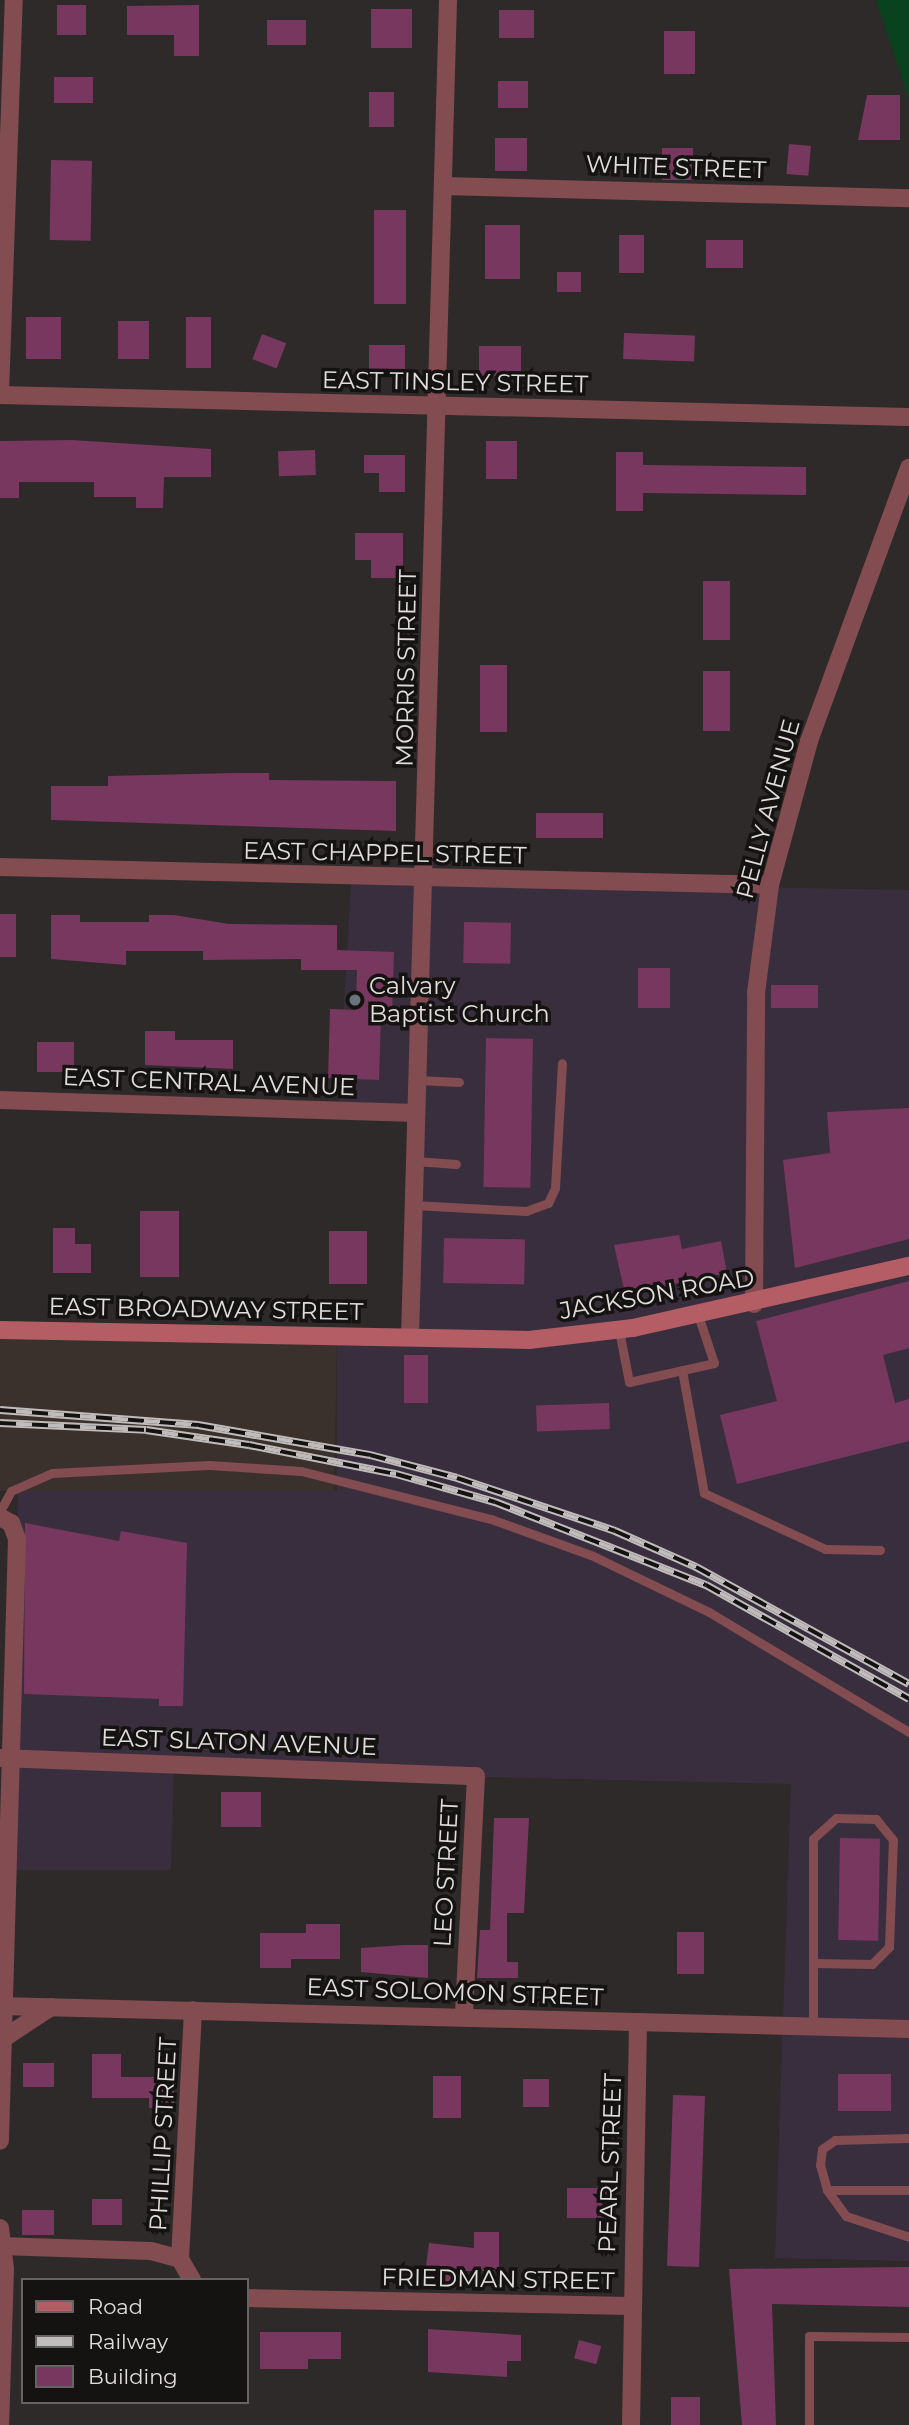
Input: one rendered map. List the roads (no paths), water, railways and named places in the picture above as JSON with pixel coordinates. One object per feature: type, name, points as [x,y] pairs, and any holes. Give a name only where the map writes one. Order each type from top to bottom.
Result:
[{"type":"main road","name":"JACKSON ROAD","points":[[410,1337],[529,1340],[619,1329],[754,1304],[909,1266]]},
{"type":"main road","name":"EAST BROADWAY STREET","points":[[0,1330],[410,1337]]},
{"type":"street","points":[[0,394],[14,0]]},
{"type":"street","name":"MORRIS STREET","points":[[410,1337],[448,0]]},
{"type":"street","name":"WHITE STREET","points":[[443,186],[909,198]]},
{"type":"street","name":"EAST TINSLEY STREET","points":[[0,394],[909,417]]},
{"type":"street","name":"PELLY AVENUE","points":[[754,1304],[756,993],[770,885],[808,741],[909,468]]},
{"type":"street","name":"EAST CHAPPEL STREET","points":[[0,867],[425,880],[770,885]]},
{"type":"street","name":"EAST CENTRAL AVENUE","points":[[0,1100],[416,1113]]},
{"type":"street","points":[[0,2141],[5,1758],[17,1539],[4,1517]]},
{"type":"street","name":"EAST SLATON AVENUE","points":[[5,1758],[476,1776]]},
{"type":"street","name":"LEO STREET","points":[[464,2016],[476,1776]]},
{"type":"street","name":"EAST SOLOMON STREET","points":[[1,2006],[909,2029]]},
{"type":"street","points":[[1,2039],[51,2007]]},
{"type":"street","name":"PHILLIP STREET","points":[[180,2259],[194,2010]]},
{"type":"street","name":"PEARL STREET","points":[[630,2306],[638,2022]]},
{"type":"street","points":[[0,2425],[1,2240],[151,2251],[180,2259],[191,2278]]},
{"type":"street","name":"FRIEDMAN STREET","points":[[248,2298],[630,2306],[631,2425]]},
{"type":"lane","points":[[414,1205],[527,1211],[548,1203],[555,1188],[562,1063]]},
{"type":"lane","points":[[418,1080],[459,1082]]},
{"type":"lane","points":[[415,1161],[456,1164]]},
{"type":"lane","points":[[619,1329],[629,1382],[714,1363],[698,1315]]},
{"type":"lane","points":[[682,1370],[704,1493],[825,1549],[880,1550]]},
{"type":"lane","points":[[4,1517],[11,1491],[52,1473],[158,1465],[301,1471],[491,1519],[591,1555],[709,1612],[909,1732]]},
{"type":"lane","points":[[813,1963],[872,1964],[890,1947],[893,1840],[876,1819],[836,1818],[813,1839],[813,1963],[813,2026]]},
{"type":"lane","points":[[909,2138],[835,2140],[822,2149],[827,2190],[846,2216],[909,2237]]},
{"type":"lane","points":[[827,2190],[909,2190]]},
{"type":"lane","points":[[809,2425],[809,2336],[907,2337]]},
{"type":"railway","points":[[0,1410],[198,1425],[370,1455],[457,1478],[615,1531],[696,1567],[909,1684]]},
{"type":"railway","points":[[0,1423],[146,1430],[249,1445],[396,1474],[495,1502],[706,1585],[909,1699]]},
{"type":"place","name":"Calvary Baptist Church","points":[[355,1000]]}]
